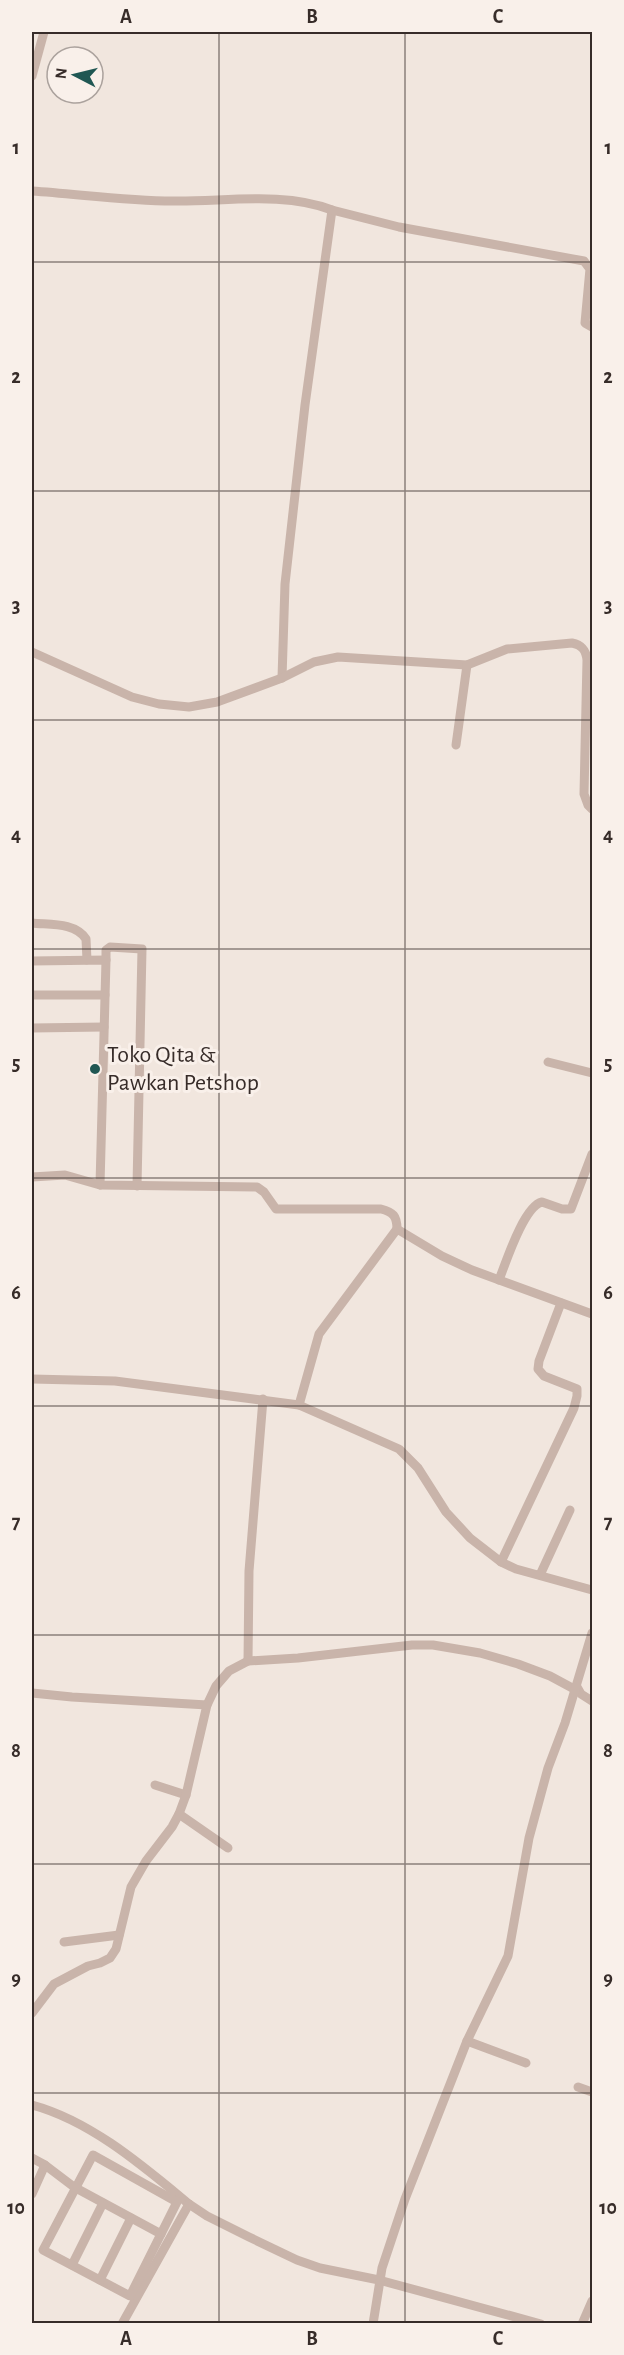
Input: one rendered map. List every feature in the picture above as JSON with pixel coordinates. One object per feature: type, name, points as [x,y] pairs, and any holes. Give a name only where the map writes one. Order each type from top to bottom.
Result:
[{"type":"street","points":[[32,76],[44,32]]},
{"type":"street","points":[[32,191],[172,201],[267,200],[319,205],[399,227],[584,261],[590,269],[585,323],[592,327]]},
{"type":"street","points":[[282,678],[285,584],[305,405],[332,210]]},
{"type":"street","points":[[32,652],[132,697],[159,704],[200,706],[282,678],[314,662],[338,657],[467,665],[507,650],[572,643],[584,648],[587,660],[584,794],[592,809]]},
{"type":"street","points":[[456,745],[467,665]]},
{"type":"street","points":[[32,923],[64,926],[79,931],[86,939],[87,960]]},
{"type":"street","points":[[100,1185],[106,950],[110,947],[139,948],[143,951],[137,1186]]},
{"type":"street","points":[[32,960],[106,960]]},
{"type":"street","points":[[32,995],[105,995]]},
{"type":"street","points":[[32,1028],[104,1027]]},
{"type":"street","points":[[548,1062],[592,1073]]},
{"type":"street","points":[[499,1280],[532,1208],[542,1202],[562,1209],[571,1209],[592,1154]]},
{"type":"street","points":[[32,1177],[65,1175],[100,1185],[257,1187],[264,1192],[276,1209],[381,1209],[392,1212],[396,1217],[397,1229],[319,1334],[299,1406]]},
{"type":"street","points":[[397,1229],[442,1256],[472,1270],[592,1314]]},
{"type":"street","points":[[501,1562],[574,1408],[577,1396],[577,1389],[544,1376],[538,1369],[561,1303]]},
{"type":"street","points":[[32,1379],[115,1381],[263,1399],[299,1406],[399,1449],[418,1468],[446,1512],[470,1538],[501,1562],[592,1590]]},
{"type":"street","points":[[248,1661],[249,1571],[263,1399]]},
{"type":"street","points":[[540,1575],[570,1510]]},
{"type":"street","points":[[373,2324],[379,2280],[405,2199],[467,2041],[508,1956],[529,1838],[548,1768],[576,1688],[592,1633]]},
{"type":"street","points":[[32,2013],[59,1981],[110,1958],[116,1949],[127,1899],[136,1877],[179,1814],[186,1795],[207,1705],[216,1686],[229,1671],[248,1661],[298,1658],[412,1645],[433,1645],[480,1653],[518,1664],[576,1688],[592,1701]]},
{"type":"street","points":[[32,1693],[72,1698],[207,1705]]},
{"type":"street","points":[[155,1785],[186,1795]]},
{"type":"street","points":[[179,1814],[228,1848]]},
{"type":"street","points":[[64,1942],[119,1935]]},
{"type":"street","points":[[467,2041],[526,2063]]},
{"type":"street","points":[[578,2087],[592,2092]]},
{"type":"street","points":[[32,2105],[62,2116],[109,2143],[207,2216],[297,2260],[320,2268],[379,2280],[541,2324]]},
{"type":"street","points":[[93,2155],[177,2202],[130,2296],[43,2250],[74,2187],[93,2155]]},
{"type":"street","points":[[32,2158],[74,2187],[161,2234]]},
{"type":"street","points":[[32,2194],[45,2165]]},
{"type":"street","points":[[72,2265],[103,2203]]},
{"type":"street","points":[[122,2324],[189,2204]]},
{"type":"street","points":[[100,2280],[131,2218]]},
{"type":"street","points":[[582,2324],[592,2301]]},
{"type":"place","name":"Toko Qita & Pawkan Petshop","points":[[95,1069]]}]
